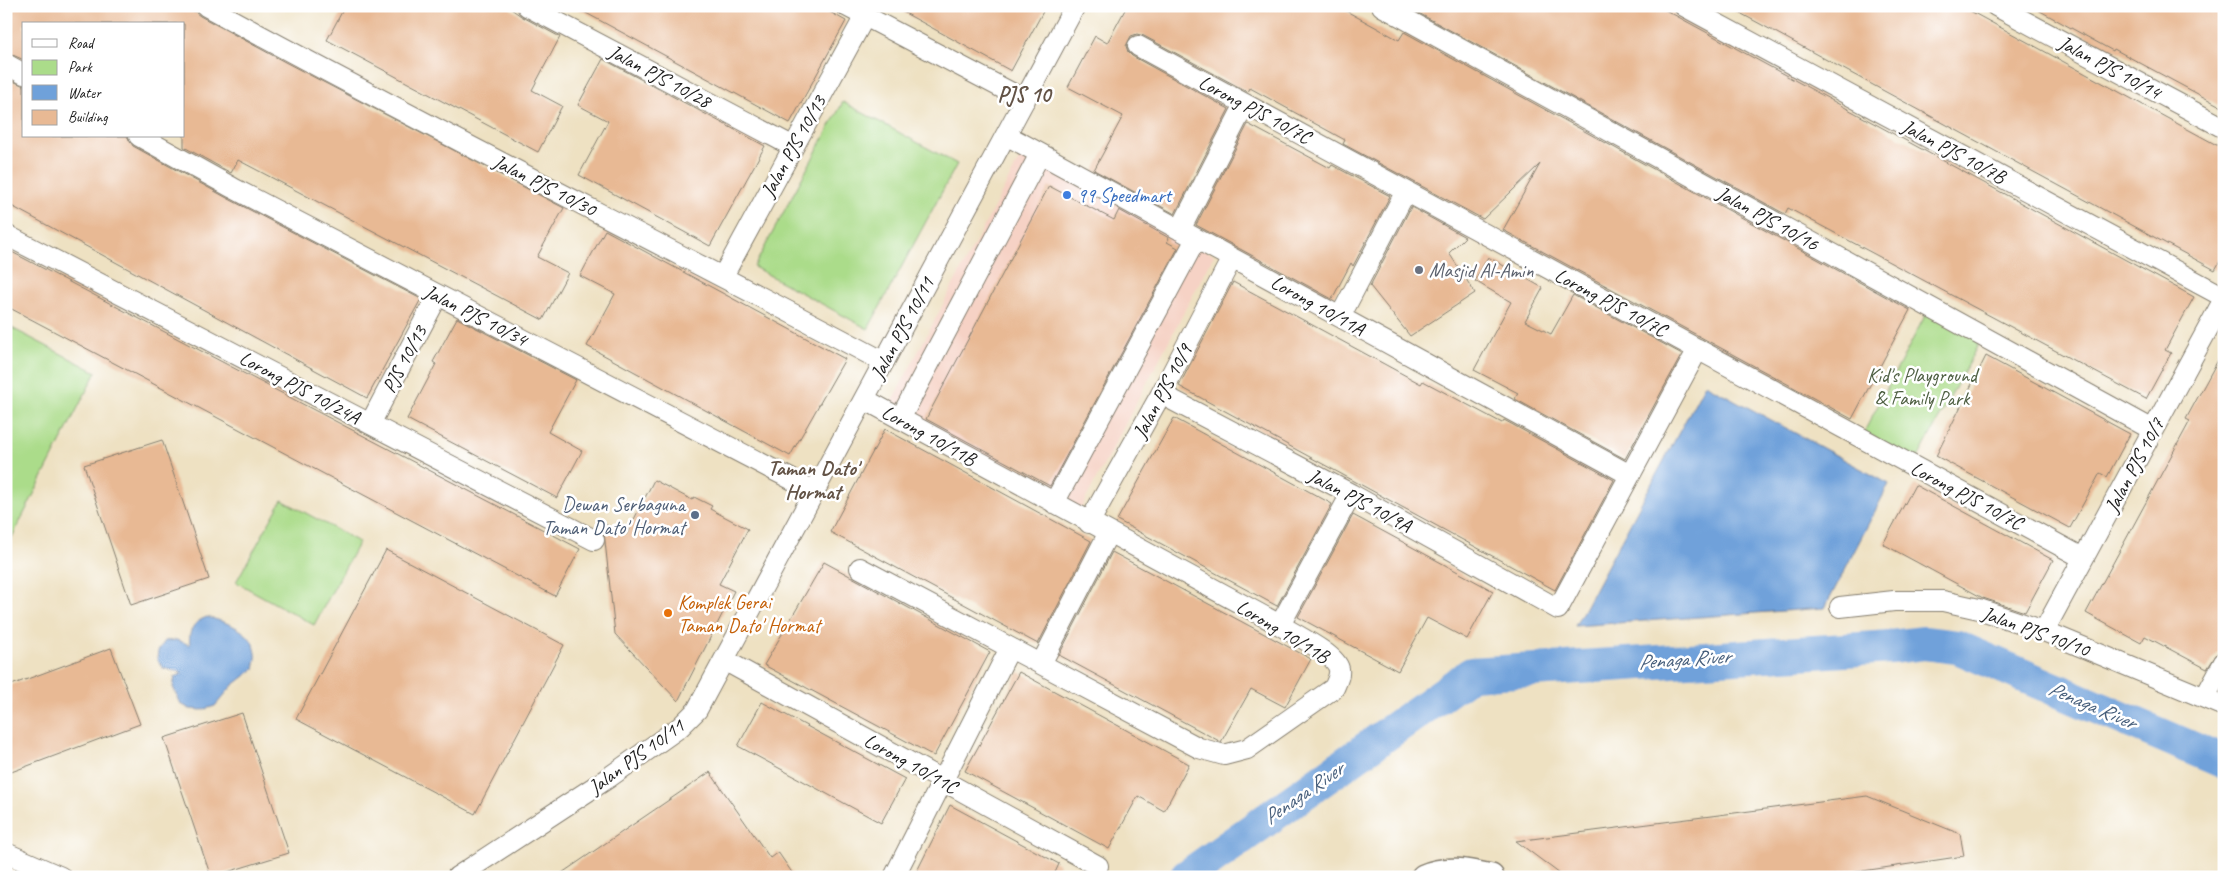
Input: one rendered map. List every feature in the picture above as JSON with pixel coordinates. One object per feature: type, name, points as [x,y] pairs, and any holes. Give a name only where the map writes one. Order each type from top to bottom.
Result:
[{"type":"street","name":"Jalan PJS 10/30","points":[[206,6],[313,64],[723,276],[884,362]]},
{"type":"street","name":"Jalan PJS 10/28","points":[[527,6],[792,146]]},
{"type":"street","points":[[846,6],[1025,100]]},
{"type":"street","name":"Jalan PJS 10/11","points":[[457,877],[602,783],[680,727],[696,710],[1075,6]]},
{"type":"street","name":"Jalan PJS 10/7B","points":[[1684,6],[2224,298]]},
{"type":"street","name":"Jalan PJS 10/14","points":[[1996,6],[2224,128]]},
{"type":"street","name":"Jalan PJS 10/16","points":[[1389,8],[2153,430]]},
{"type":"street","name":"Jalan PJS 10/13","points":[[723,276],[792,146],[865,16]]},
{"type":"street","name":"Lorong PJS 10/7C","points":[[1138,46],[2084,558]]},
{"type":"street","points":[[6,64],[22,73]]},
{"type":"street","points":[[1054,503],[1188,234],[1245,104]]},
{"type":"street","name":"Lorong 10/11A","points":[[1006,135],[1630,475]]},
{"type":"street","name":"Jalan PJS 10/34","points":[[142,138],[814,491]]},
{"type":"street","points":[[900,419],[1040,154]]},
{"type":"street","points":[[1340,317],[1406,191]]},
{"type":"street","name":"Lorong PJS 10/24A","points":[[6,235],[594,540]]},
{"type":"street","name":"Jalan PJS 10/9","points":[[1089,523],[1161,394],[1232,258]]},
{"type":"street","name":"PJS 10/13","points":[[370,424],[438,295]]},
{"type":"street","name":"Jalan PJS 10/7","points":[[2044,631],[2224,298]]},
{"type":"street","points":[[1630,475],[1698,349]]},
{"type":"street","name":"Jalan PJS 10/9A","points":[[1161,394],[1351,494],[1558,609],[1630,475]]},
{"type":"street","name":"Lorong 10/11B","points":[[860,568],[1199,748],[1224,755],[1247,749],[1334,688],[1339,678],[1339,667],[1331,656],[1280,625],[1108,534],[864,399]]},
{"type":"street","points":[[1280,625],[1351,494]]},
{"type":"street","points":[[1041,664],[1108,534]]},
{"type":"street","name":"Jalan PJS 10/10","points":[[1840,607],[1894,601],[1943,601],[1979,609],[2044,631],[2224,706]]},
{"type":"street","points":[[894,877],[1010,648]]},
{"type":"street","name":"Lorong 10/11C","points":[[724,660],[1098,866]]},
{"type":"street","points":[[2205,697],[2224,662]]},
{"type":"street","points":[[6,853],[61,877]]},
{"type":"street","points":[[1424,877],[1436,871],[1462,871],[1491,877]]},
{"type":"shaded area","points":[[1022,154],[1214,255],[1079,512],[887,411]]},
{"type":"green space","points":[[843,102],[957,164],[868,329],[754,267]]},
{"type":"green space","name":"Kid's Playground & Family Park","points":[[1927,312],[1980,341],[1917,460],[1864,432]]},
{"type":"green space","points":[[6,325],[96,372],[6,549]]},
{"type":"green space","points":[[282,500],[359,542],[314,625],[236,582]]},
{"type":"water","points":[[1705,384],[1889,484],[1825,608],[1575,626]]},
{"type":"water","points":[[207,617],[238,628],[250,638],[254,645],[256,661],[254,669],[232,686],[215,706],[202,710],[190,709],[181,704],[173,687],[175,677],[183,673],[163,668],[157,659],[158,651],[165,641],[177,640],[190,645],[192,628]]},
{"type":"building","points":[[6,6],[187,6],[200,16],[285,62],[564,208],[537,257],[568,273],[543,320],[238,160],[231,173],[184,147],[185,22],[22,22],[22,59],[6,52]]},
{"type":"building","points":[[345,6],[507,6],[521,16],[560,37],[532,90],[562,106],[538,152],[327,40]]},
{"type":"building","points":[[573,6],[819,6],[846,21],[790,123]]},
{"type":"building","points":[[892,6],[1046,6],[1011,71]]},
{"type":"building","points":[[1127,6],[1337,6],[1399,40],[1404,32],[1910,310],[1852,419],[1503,230],[1540,164],[1483,219],[1343,144],[1345,140],[1250,88],[1248,92],[1137,34],[1131,36],[1126,46],[1132,56],[1229,109],[1175,214],[1094,170],[1123,116],[1068,87],[1095,36],[1107,43]]},
{"type":"building","points":[[1417,6],[1658,6],[2194,297],[2165,350],[2171,353],[2146,399],[1788,208],[1785,214],[1415,11]]},
{"type":"building","points":[[1727,6],[1961,6],[2224,149],[2224,254],[2215,270]]},
{"type":"building","points":[[2031,6],[2224,6],[2224,108],[2114,49],[2113,51]]},
{"type":"building","points":[[603,59],[765,146],[710,246],[579,175],[608,121],[578,105]]},
{"type":"building","points":[[6,78],[22,85],[22,138],[128,138],[133,146],[227,198],[421,299],[367,398],[6,203]]},
{"type":"building","points":[[1248,124],[1330,168],[1332,165],[1390,196],[1353,266],[1351,263],[1332,299],[1196,225]]},
{"type":"building","points":[[1049,186],[1114,220],[1119,210],[1169,238],[1167,242],[1178,248],[1050,486],[926,419]]},
{"type":"building","name":"Masjid Al-Amin","points":[[1411,207],[1465,237],[1449,253],[1475,293],[1410,336],[1370,286]]},
{"type":"building","points":[[605,230],[845,359],[790,456],[587,346],[615,294],[580,276]]},
{"type":"building","points":[[6,249],[580,549],[555,596],[6,306]]},
{"type":"building","points":[[1488,257],[1543,288],[1525,321],[1551,334],[1573,295],[1682,354],[1625,459],[1515,399],[1518,393],[1474,370],[1511,302],[1475,281]]},
{"type":"building","points":[[1233,282],[1421,384],[1423,381],[1502,423],[1504,420],[1614,480],[1555,590],[1179,386]]},
{"type":"building","points":[[457,318],[576,380],[548,432],[582,451],[557,498],[407,419],[436,364],[433,362]]},
{"type":"building","points":[[2224,349],[2224,643],[2207,669],[2145,636],[2141,643],[2086,613],[2190,421],[2186,419]]},
{"type":"building","points":[[1986,356],[2130,434],[2107,477],[2100,473],[2070,528],[1936,456]]},
{"type":"building","points":[[1174,418],[1332,504],[1277,606],[1117,520]]},
{"type":"building","points":[[885,429],[1091,541],[1038,644],[830,532]]},
{"type":"building","points":[[162,440],[209,579],[131,605],[84,465]]},
{"type":"building","name":"Komplek Gerai Taman Dato' Hormat","points":[[654,480],[692,500],[694,497],[712,506],[710,509],[748,529],[719,584],[734,591],[678,701],[615,634],[603,523],[626,535]]},
{"type":"building","points":[[1915,485],[2053,560],[2025,612],[1983,598],[1883,544]]},
{"type":"building","points":[[1353,515],[1493,591],[1467,639],[1427,618],[1398,671],[1298,617]]},
{"type":"building","points":[[386,550],[564,645],[475,814],[296,719]]},
{"type":"building","points":[[1112,552],[1311,659],[1285,707],[1251,689],[1221,742],[1059,655]]},
{"type":"building","points":[[824,562],[990,652],[934,756],[764,665]]},
{"type":"building","points":[[111,648],[140,724],[6,774],[6,687]]},
{"type":"building","points":[[1019,672],[1189,764],[1164,811],[1138,796],[1109,849],[965,771]]},
{"type":"building","points":[[762,702],[905,779],[881,823],[738,746]]},
{"type":"building","points":[[242,713],[289,853],[211,877],[164,738]]},
{"type":"building","points":[[710,772],[770,858],[778,852],[795,877],[556,877]]},
{"type":"building","points":[[1867,796],[1960,834],[1964,856],[1822,877],[1564,877],[1516,841]]},
{"type":"building","points":[[950,805],[1059,864],[1053,877],[914,877]]},
{"type":"waterway","name":"Penaga River","points":[[1186,877],[1471,674],[1891,647],[1924,643],[1957,647],[2224,762]]},
{"type":"place","name":"99 Speedmart","points":[[1067,195]]},
{"type":"place","name":"Masjid Al-Amin","points":[[1419,270]]},
{"type":"place","name":"Dewan Serbaguna Taman Dato' Hormat","points":[[695,515]]},
{"type":"place","name":"Komplek Gerai Taman Dato' Hormat","points":[[668,613]]},
{"type":"district","name":"PJS 10","points":[[1024,94]]},
{"type":"district","name":"Taman Dato' Hormat","points":[[813,480]]}]
